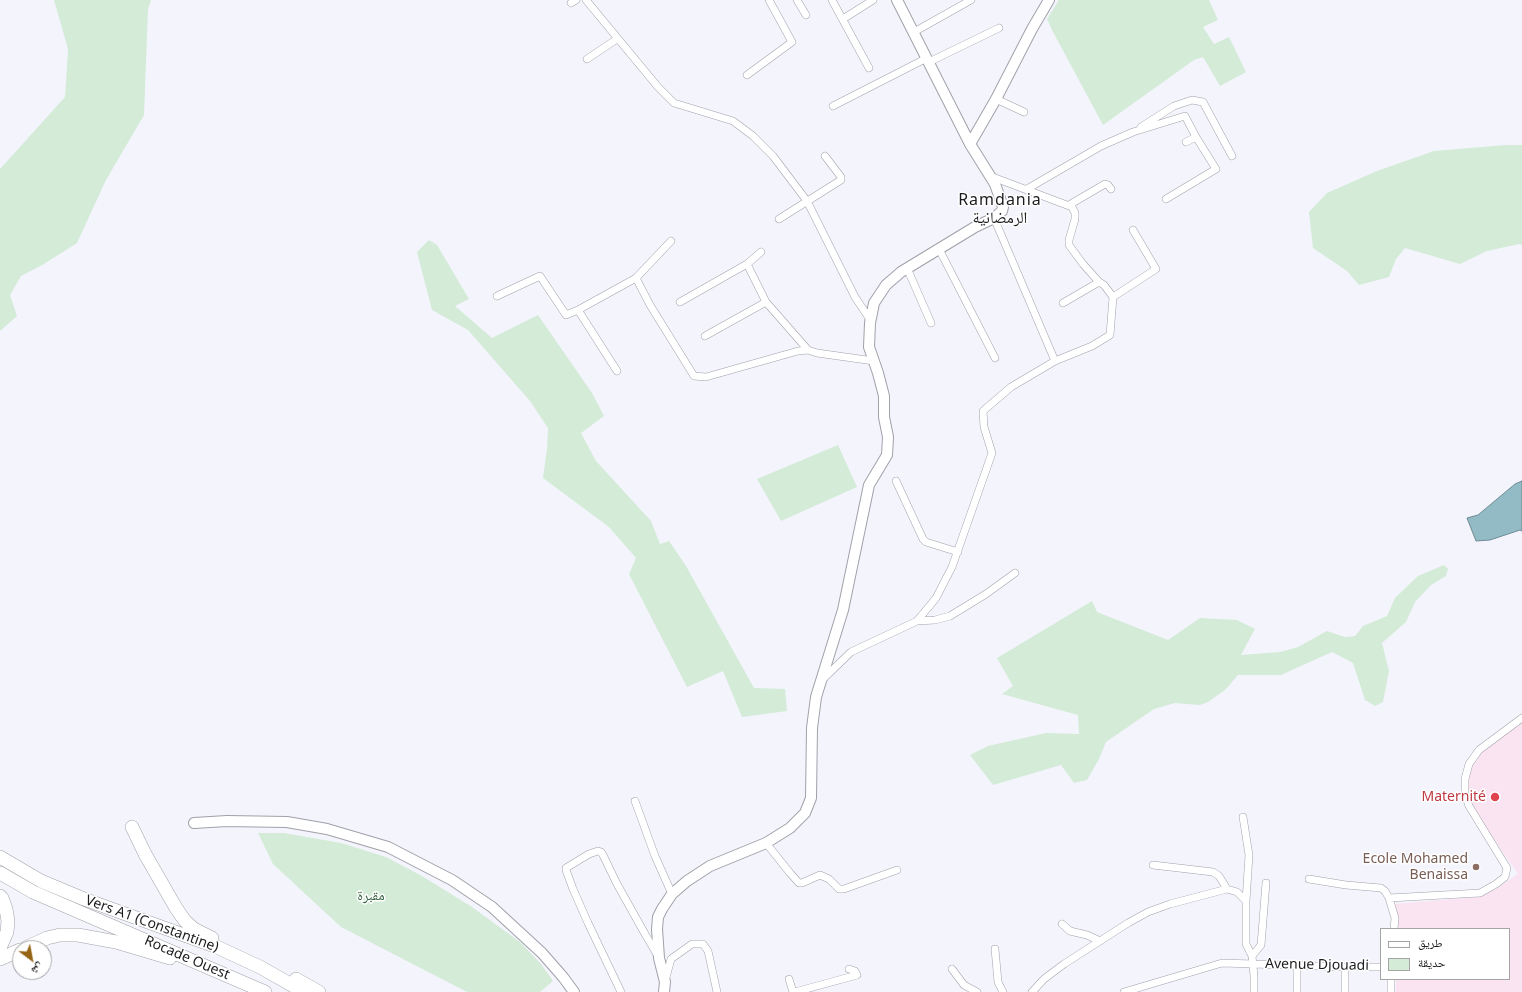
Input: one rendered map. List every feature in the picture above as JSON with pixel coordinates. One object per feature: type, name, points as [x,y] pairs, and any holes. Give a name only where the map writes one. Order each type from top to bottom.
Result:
[{"type":"highway","points":[[132,827],[167,893],[185,921],[194,929],[277,968],[319,992]]},
{"type":"highway","name":"Vers A1 (Constantine)","points":[[0,857],[41,881],[84,899],[217,947],[260,967],[304,992]]},
{"type":"highway","name":"Rocade Ouest","points":[[0,873],[33,892],[265,992]]},
{"type":"highway","points":[[0,896],[6,909],[8,921],[7,932],[0,948]]},
{"type":"highway","points":[[43,940],[60,935],[78,934],[116,942],[215,970]]},
{"type":"highway","points":[[0,959],[12,954]]},
{"type":"street","points":[[586,0],[658,87],[674,103],[733,121],[753,136],[773,156],[807,201],[855,297],[871,321]]},
{"type":"street","points":[[747,75],[792,42],[769,0]]},
{"type":"street","points":[[797,0],[806,16]]},
{"type":"street","points":[[832,0],[869,68]]},
{"type":"street","points":[[843,19],[873,0]]},
{"type":"street","points":[[664,987],[659,958],[657,928],[658,917],[672,894],[687,881],[710,866],[766,843],[798,821],[808,807],[811,798],[812,728],[816,698],[843,610],[868,485],[887,455],[888,437],[884,417],[884,396],[869,347],[874,303],[886,285],[907,268],[975,227],[994,218],[1002,211],[1003,207],[995,184],[970,144],[897,0]]},
{"type":"street","points":[[914,32],[971,0]]},
{"type":"street","points":[[970,144],[1049,0]]},
{"type":"street","points":[[833,106],[928,60],[999,28]]},
{"type":"street","points":[[587,59],[617,39]]},
{"type":"street","points":[[996,99],[1024,112]]},
{"type":"street","points":[[1027,189],[1101,146],[1132,132],[1174,106],[1192,100],[1203,102],[1232,156]]},
{"type":"street","points":[[1132,132],[1185,116],[1216,169],[1166,199]]},
{"type":"street","points":[[1186,142],[1196,137]]},
{"type":"street","points":[[779,219],[842,179],[825,156]]},
{"type":"street","points":[[917,621],[936,598],[952,567],[992,453],[984,427],[983,411],[1011,387],[1055,361],[1092,346],[1110,335],[1113,297],[1104,285],[1099,282],[1083,264],[1070,245],[1069,240],[1075,213],[1072,207],[990,176]]},
{"type":"street","points":[[1070,205],[1105,184],[1111,189]]},
{"type":"street","points":[[994,218],[1055,361]]},
{"type":"street","points":[[1113,297],[1156,269],[1133,230]]},
{"type":"street","points":[[497,296],[540,276],[566,315],[636,278],[671,241]]},
{"type":"street","points":[[939,249],[995,358]]},
{"type":"street","points":[[680,302],[747,264],[761,252]]},
{"type":"street","points":[[747,264],[766,302],[808,350]]},
{"type":"street","points":[[907,268],[931,323]]},
{"type":"street","points":[[636,278],[650,305],[694,376],[706,377],[798,351],[808,350],[816,353],[874,361]]},
{"type":"street","points":[[1063,303],[1099,282]]},
{"type":"street","points":[[705,336],[766,302]]},
{"type":"street","points":[[578,310],[617,371]]},
{"type":"street","points":[[896,481],[923,539],[926,542],[958,552]]},
{"type":"street","points":[[821,682],[851,652],[917,621],[935,620],[950,616],[986,594],[1015,573]]},
{"type":"street","points":[[1389,898],[1480,893],[1505,877],[1507,868],[1469,806],[1465,794],[1464,779],[1469,764],[1479,750],[1495,736],[1522,718]]},
{"type":"street","points":[[635,801],[672,894]]},
{"type":"street","points":[[1243,817],[1249,855],[1246,901],[1246,944],[1252,956],[1254,992]]},
{"type":"street","points":[[194,823],[235,821],[287,822],[327,829],[388,847],[452,880],[492,907],[542,953],[563,976],[574,992]]},
{"type":"street","points":[[766,843],[799,883],[820,874],[829,879],[839,889],[844,889],[897,870]]},
{"type":"street","points":[[621,992],[573,889],[566,870],[569,866],[589,854],[598,851],[604,855],[617,884],[659,958]]},
{"type":"street","points":[[1153,866],[1213,872],[1219,876],[1227,889]]},
{"type":"street","points":[[1309,879],[1346,885],[1381,888],[1385,891],[1389,898],[1394,918],[1394,928]]},
{"type":"street","points":[[1252,956],[1261,945],[1266,883]]},
{"type":"street","points":[[1032,992],[1044,979],[1064,964],[1148,912],[1170,904],[1227,889],[1237,892],[1246,901]]},
{"type":"street","points":[[1062,924],[1070,931],[1087,935],[1100,941]]},
{"type":"street","points":[[664,987],[671,959],[692,944],[703,944],[708,951],[718,992]]},
{"type":"street","points":[[995,949],[998,982],[1003,992]]},
{"type":"street","name":"Avenue Djouadi","points":[[1124,992],[1222,963],[1345,967],[1380,966]]},
{"type":"street","points":[[1296,966],[1297,992]]},
{"type":"street","points":[[1345,967],[1345,992]]},
{"type":"street","points":[[789,979],[794,992],[857,975],[855,971],[849,969]]},
{"type":"street","points":[[952,969],[961,981],[977,992]]},
{"type":"street","points":[[1391,980],[1391,992]]},
{"type":"shaded area","points":[[1522,723],[1522,992],[1396,992],[1396,980],[1510,980],[1510,928],[1395,928],[1394,904],[1478,897],[1496,889],[1518,874],[1475,812],[1467,793],[1467,781],[1477,757],[1498,737]]},
{"type":"green space","points":[[54,0],[151,0],[148,9],[144,115],[106,180],[77,243],[44,264],[21,276],[10,295],[17,316],[0,331],[0,169],[65,97],[68,49]]},
{"type":"green space","points":[[1059,0],[1209,0],[1218,20],[1203,27],[1214,44],[1229,37],[1246,72],[1220,86],[1203,57],[1194,60],[1103,125],[1047,19]]},
{"type":"green space","points":[[1522,145],[1522,245],[1519,244],[1487,251],[1460,264],[1405,248],[1396,259],[1389,277],[1359,285],[1347,271],[1313,248],[1309,212],[1327,193],[1377,171],[1434,151]]},
{"type":"green space","points":[[429,240],[437,245],[469,299],[455,306],[492,338],[538,315],[592,393],[604,416],[581,433],[596,461],[651,521],[660,544],[669,541],[686,566],[754,688],[785,689],[787,711],[742,717],[723,671],[687,687],[629,574],[636,558],[609,527],[543,478],[548,428],[530,401],[468,330],[432,310],[417,252]]},
{"type":"green space","points":[[838,445],[857,487],[781,521],[757,479]]},
{"type":"green space","points":[[1444,565],[1448,569],[1446,576],[1431,585],[1415,602],[1406,622],[1382,643],[1389,671],[1383,702],[1375,706],[1365,700],[1353,663],[1332,652],[1281,675],[1238,675],[1225,690],[1208,702],[1200,705],[1175,703],[1154,709],[1106,742],[1099,759],[1087,780],[1074,783],[1061,765],[993,785],[970,755],[988,746],[1046,733],[1079,734],[1078,715],[1002,694],[1013,686],[997,658],[1092,601],[1097,612],[1168,640],[1200,618],[1237,620],[1255,629],[1241,655],[1280,652],[1298,647],[1327,631],[1345,637],[1355,636],[1363,626],[1387,616],[1395,598],[1418,576]]},
{"type":"green space","name":"مقبرة","points":[[258,833],[284,833],[341,843],[386,857],[422,876],[472,907],[520,942],[541,964],[553,981],[540,992],[467,992],[341,927],[273,864]]},
{"type":"water","points":[[1522,481],[1522,531],[1520,530],[1490,540],[1476,541],[1467,518],[1478,515],[1515,484]]},
{"type":"place","name":"Maternité","points":[[1495,797]]},
{"type":"place","name":"Ecole Mohamed Benaissa","points":[[1476,867]]},
{"type":"district","name":"Ramdania الرمضانية","points":[[1000,209]]}]
